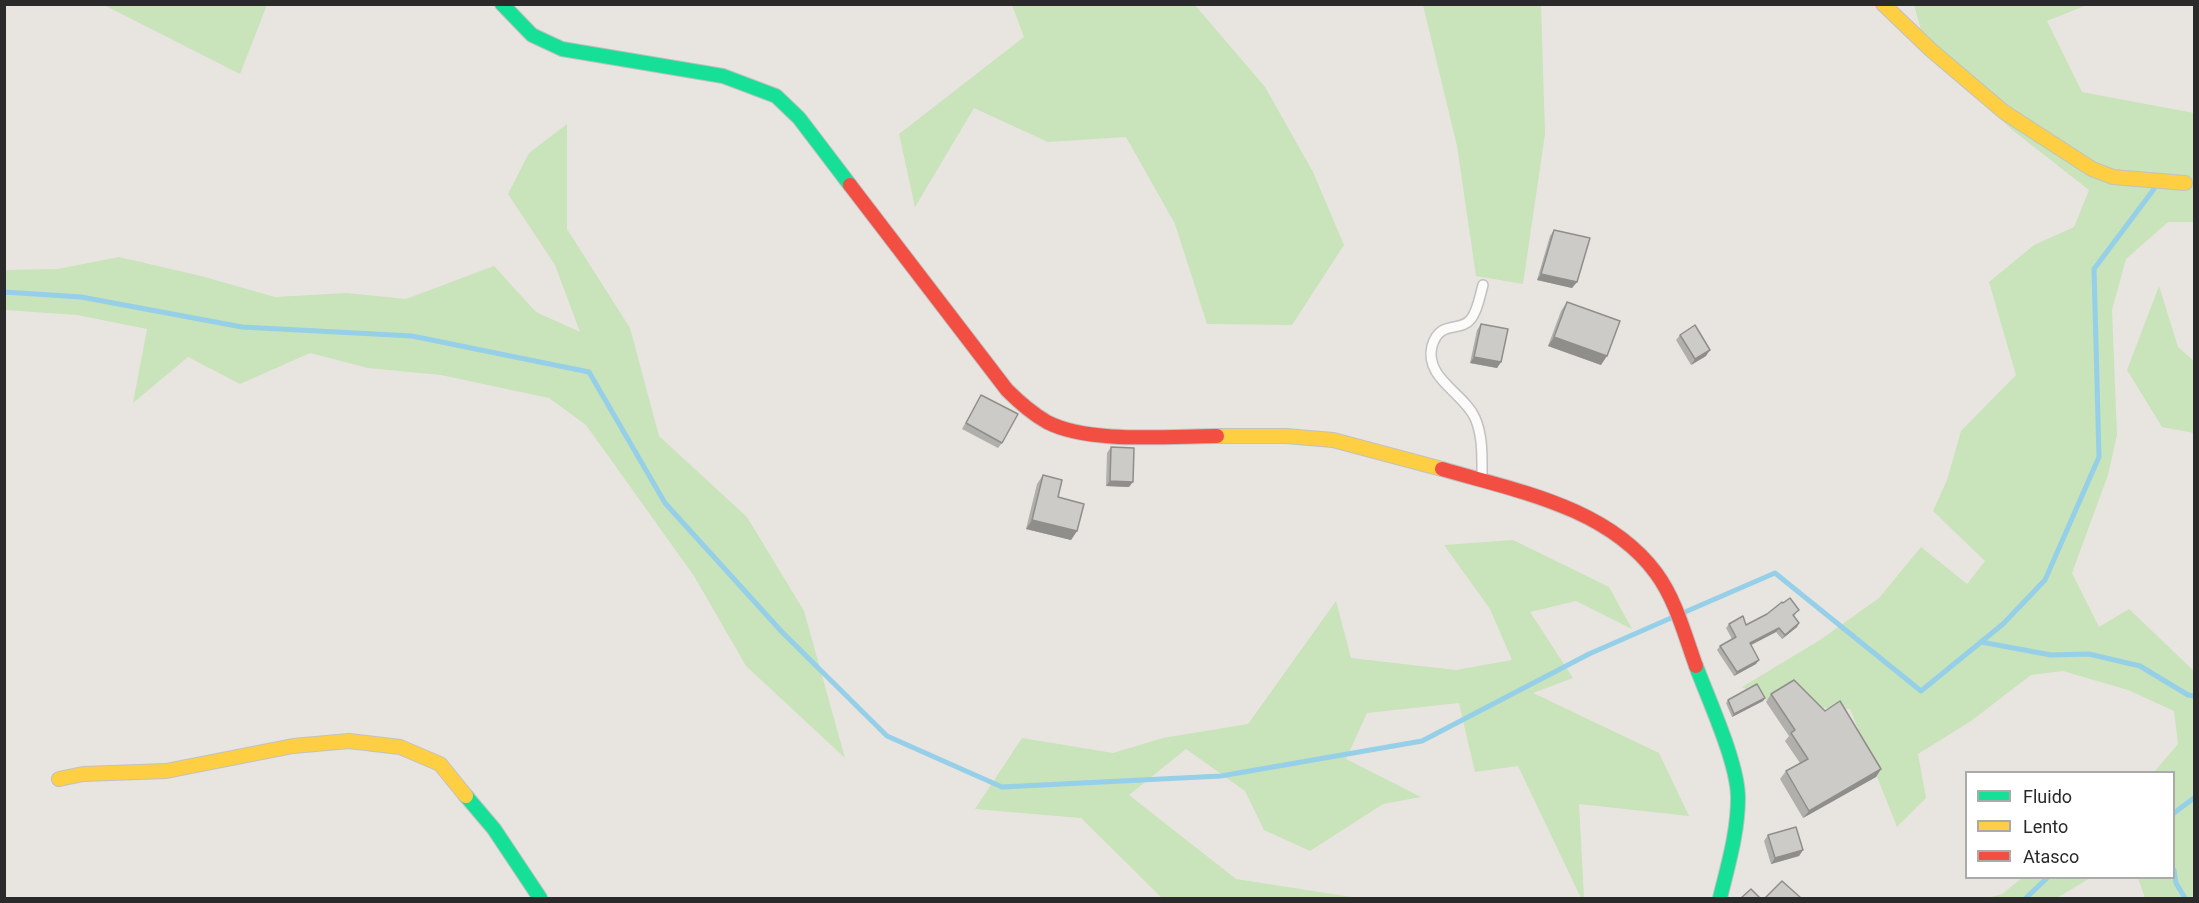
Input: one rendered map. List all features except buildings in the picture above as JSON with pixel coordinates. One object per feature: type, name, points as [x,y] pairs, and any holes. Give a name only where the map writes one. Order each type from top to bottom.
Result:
[{"type":"street","points":[[502,4],[532,35],[562,49],[723,76],[776,96],[799,118],[1007,390],[1026,409],[1049,423],[1080,433],[1116,436],[1286,436],[1333,440],[1541,498],[1597,522],[1629,543],[1657,574],[1672,601],[1730,758],[1738,796],[1735,834],[1720,898]]},
{"type":"street","points":[[1883,4],[1930,50],[2004,112],[2092,169],[2113,177],[2185,183]]},
{"type":"street","points":[[59,779],[83,774],[166,771],[293,746],[349,741],[400,747],[440,764],[494,829],[540,898]]},
{"type":"lane","points":[[1482,480],[1482,445],[1475,418],[1464,402],[1440,378],[1432,364],[1432,348],[1437,335],[1449,326],[1470,321],[1483,285]]},
{"type":"green space","points":[[104,5],[267,5],[240,74]]},
{"type":"green space","points":[[1012,5],[1195,5],[1265,87],[1313,172],[1344,245],[1292,325],[1207,324],[1175,224],[1126,137],[1048,142],[974,108],[915,207],[899,134],[1024,37]]},
{"type":"green space","points":[[1423,5],[1541,5],[1545,134],[1523,284],[1476,276],[1457,146]]},
{"type":"green space","points":[[1914,5],[2087,5],[2047,21],[2082,92],[2194,113],[2194,222],[2168,222],[2126,259],[2112,310],[2117,435],[2108,475],[2072,573],[2099,627],[2129,609],[2194,671],[2194,898],[2145,898],[2138,879],[2175,879],[2175,771],[2155,771],[2178,744],[2174,711],[2128,690],[2063,671],[2031,675],[1971,721],[1918,754],[1926,798],[1897,827],[1850,709],[1776,705],[1742,687],[1820,640],[1879,598],[1921,547],[1967,584],[1985,561],[1933,511],[1947,480],[1961,431],[2016,375],[1989,282],[2034,245],[2074,227],[2089,190],[2011,129],[1925,44]]},
{"type":"green space","points":[[567,124],[567,229],[630,328],[659,436],[747,517],[804,611],[845,758],[746,666],[694,576],[586,425],[549,398],[441,375],[368,368],[310,353],[240,384],[188,357],[133,403],[147,329],[77,315],[5,310],[5,270],[58,269],[119,257],[201,276],[275,297],[347,293],[406,299],[494,266],[536,312],[580,332],[555,265],[508,194],[529,153]]},
{"type":"green space","points":[[2159,286],[2178,347],[2194,361],[2194,433],[2162,427],[2127,370]]},
{"type":"green space","points":[[1513,540],[1609,587],[1632,629],[1576,601],[1530,612],[1573,678],[1533,693],[1659,753],[1689,816],[1579,804],[1584,898],[1581,898],[1518,766],[1475,772],[1459,703],[1367,713],[1346,759],[1421,797],[1383,804],[1310,851],[1264,830],[1245,791],[1186,749],[1129,795],[1236,879],[1358,898],[1162,898],[1081,818],[975,809],[1022,738],[1113,753],[1163,738],[1248,724],[1336,601],[1351,658],[1456,670],[1512,660],[1490,609],[1444,545]]},
{"type":"green space","points":[[2021,879],[2088,879],[2057,898],[1987,898],[2002,894]]},
{"type":"waterway","points":[[1685,612],[1775,573],[1921,691],[2003,624],[2045,580],[2099,457],[2094,269],[2154,189]]},
{"type":"waterway","points":[[4,292],[81,297],[242,327],[412,336],[589,372],[665,503],[782,632],[887,736],[1002,787],[1221,776],[1422,741],[1589,654],[1671,618]]},
{"type":"waterway","points":[[1981,642],[2051,655],[2089,654],[2140,666],[2188,695],[2194,696]]},
{"type":"waterway","points":[[2175,812],[2194,798]]},
{"type":"waterway","points":[[2175,876],[2176,883],[2185,898]]},
{"type":"waterway","points":[[2026,898],[2046,879]]},
{"type":"traffic: fast","points":[[502,4],[532,35],[562,49],[723,76],[776,96],[799,118],[850,185]]},
{"type":"traffic: fast","points":[[1696,666],[1728,750],[1737,784],[1736,823],[1720,898]]},
{"type":"traffic: fast","points":[[466,796],[494,829],[540,898]]},
{"type":"traffic: slow","points":[[1883,4],[1931,50],[2004,112],[2092,169],[2113,177],[2185,183]]},
{"type":"traffic: slow","points":[[1217,436],[1286,436],[1333,440],[1442,469]]},
{"type":"traffic: slow","points":[[59,779],[83,774],[166,771],[293,746],[349,741],[400,747],[440,764],[466,796]]},
{"type":"traffic: jam","points":[[850,185],[1007,390],[1036,415],[1064,429],[1107,436],[1217,436]]},
{"type":"traffic: jam","points":[[1442,469],[1530,494],[1559,505],[1587,517],[1636,550],[1656,573],[1669,595],[1696,666]]}]
